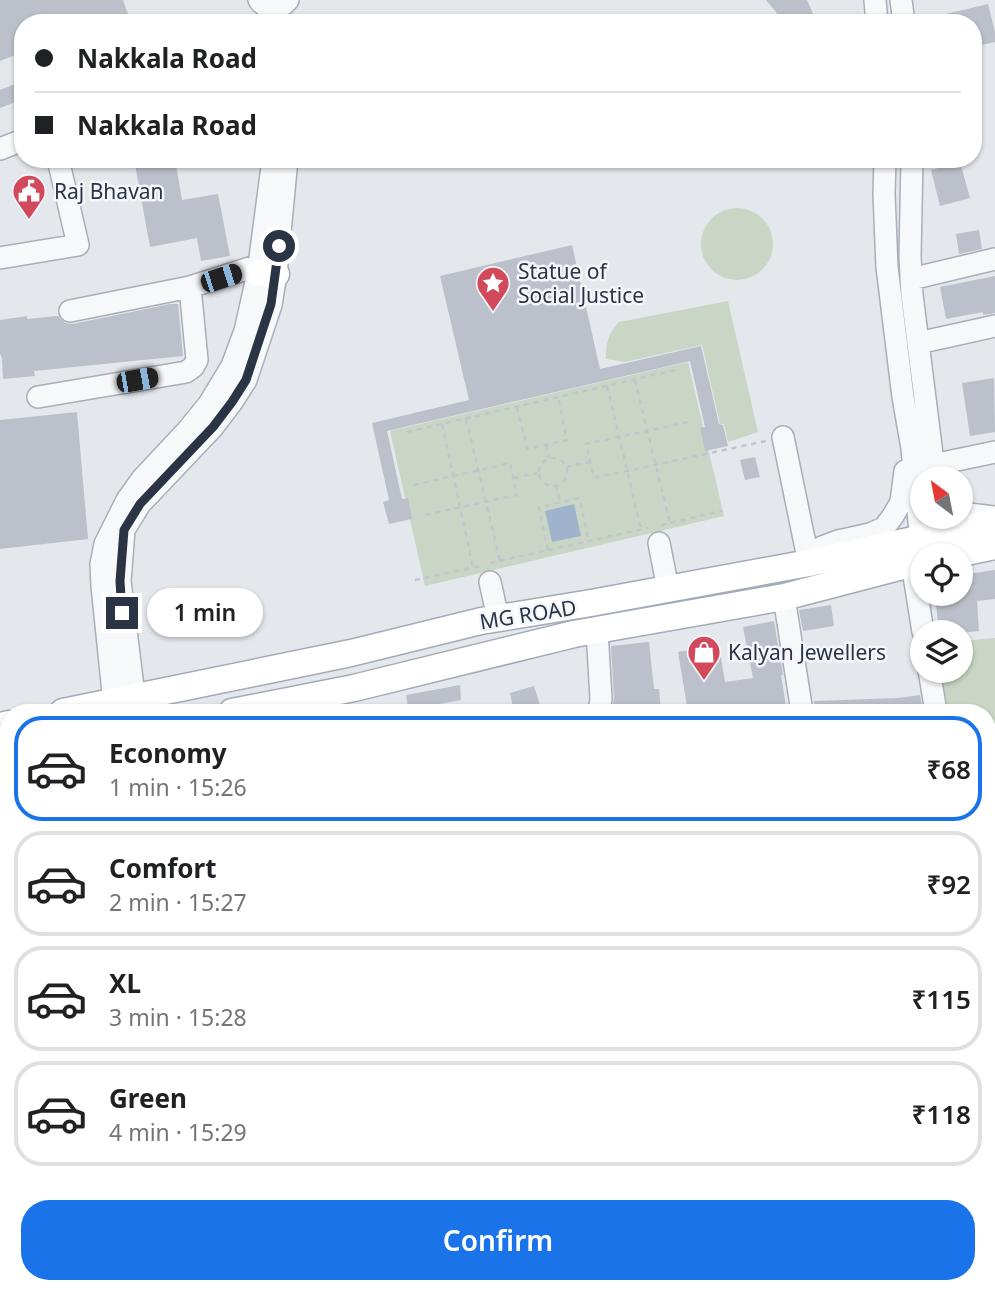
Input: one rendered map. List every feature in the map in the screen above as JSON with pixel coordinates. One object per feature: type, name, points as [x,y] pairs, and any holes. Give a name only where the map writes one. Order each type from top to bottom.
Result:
[{"type":"main road","name":"MG ROAD","points":[[941,543],[995,520]]},
{"type":"main road","name":"MG ROAD","points":[[973,546],[995,546]]},
{"type":"main road","name":"MG ROAD","points":[[133,704],[481,621],[809,563],[910,550]]},
{"type":"main road","name":"MG ROAD","points":[[273,704],[354,688],[597,630],[784,597],[910,554]]},
{"type":"street","points":[[0,258],[79,245],[60,168]]},
{"type":"street","points":[[265,271],[272,168]]},
{"type":"street","points":[[124,704],[102,586],[101,564],[105,544],[127,500],[142,479],[209,404],[232,366],[265,271],[285,168]]},
{"type":"street","points":[[884,168],[887,267],[903,397],[931,543]]},
{"type":"street","points":[[912,168],[911,279],[934,466]]},
{"type":"street","points":[[911,279],[995,259]]},
{"type":"street","points":[[69,311],[265,271]]},
{"type":"street","points":[[38,397],[186,372],[193,367],[197,360],[190,287]]},
{"type":"street","points":[[918,342],[995,326]]},
{"type":"street","points":[[783,437],[809,563]]},
{"type":"street","points":[[809,563],[822,547],[884,528],[901,502],[905,469],[912,448]]},
{"type":"street","points":[[955,466],[995,452]]},
{"type":"street","points":[[973,515],[995,520]]},
{"type":"street","points":[[659,543],[668,589]]},
{"type":"street","points":[[490,582],[498,618]]},
{"type":"street","points":[[784,597],[801,704]]},
{"type":"street","points":[[597,630],[600,704]]},
{"type":"street","points":[[931,683],[935,704]]},
{"type":"path","points":[[407,432],[675,370]]},
{"type":"path","points":[[635,380],[670,523]]},
{"type":"path","points":[[607,386],[641,529]]},
{"type":"path","points":[[517,407],[527,449],[567,440],[558,397]]},
{"type":"path","points":[[466,419],[500,561]]},
{"type":"path","points":[[688,422],[586,444],[594,478],[783,437]]},
{"type":"path","points":[[442,424],[473,567]]},
{"type":"path","points":[[546,445],[549,458]]},
{"type":"path","points":[[549,458],[559,458],[566,467],[565,478],[556,485],[545,484],[538,473],[541,463],[549,458]]},
{"type":"path","points":[[566,467],[591,461]]},
{"type":"path","points":[[414,485],[510,463],[514,479],[517,495],[420,516]]},
{"type":"path","points":[[514,479],[538,473]]},
{"type":"path","points":[[556,485],[560,502]]},
{"type":"path","points":[[548,550],[539,507],[560,502],[579,498],[589,541]]},
{"type":"path","points":[[415,580],[722,511]]},
{"type":"green space","points":[[737,208],[757,214],[767,224],[773,244],[767,264],[757,274],[737,280],[717,274],[707,264],[701,244],[707,224],[717,214]]},
{"type":"green space","points":[[728,301],[758,432],[728,442],[724,424],[720,424],[702,345],[625,362],[606,359],[606,354],[610,334],[619,322]]},
{"type":"green space","points":[[688,362],[724,516],[425,586],[390,431]]},
{"type":"green space","points":[[995,638],[995,704],[944,704],[943,683],[973,683],[973,640]]},
{"type":"water","points":[[574,504],[581,536],[552,542],[545,511]]},
{"type":"building","points":[[0,0],[123,0],[128,14],[14,14],[14,56],[0,61]]},
{"type":"building","points":[[766,0],[807,0],[813,14],[777,14]]},
{"type":"building","points":[[988,4],[995,42],[982,45],[982,14],[946,14]]},
{"type":"building","points":[[14,85],[14,103],[0,108],[0,90]]},
{"type":"building","points":[[136,168],[177,168],[182,200],[218,194],[230,256],[201,261],[197,238],[150,247]]},
{"type":"building","points":[[962,168],[970,198],[940,206],[931,170]]},
{"type":"building","points":[[979,230],[982,249],[959,254],[956,234]]},
{"type":"building","points":[[572,245],[600,369],[701,346],[719,424],[723,425],[728,446],[705,451],[700,428],[705,427],[690,361],[387,431],[402,499],[408,498],[412,519],[389,524],[383,502],[389,500],[372,423],[469,400],[440,276]]},
{"type":"building","points":[[995,276],[995,313],[983,315],[983,312],[946,319],[940,287]]},
{"type":"building","points":[[178,304],[183,356],[34,371],[35,376],[3,379],[0,320],[27,316],[27,319],[58,316],[65,323],[73,324]]},
{"type":"building","points":[[994,378],[995,432],[970,436],[962,383]]},
{"type":"building","points":[[77,412],[88,539],[0,549],[0,420]]},
{"type":"building","points":[[755,457],[760,477],[745,480],[740,460]]},
{"type":"building","points":[[995,570],[995,599],[977,601],[979,631],[973,632],[973,620],[938,620],[936,606],[973,606],[973,573]]},
{"type":"building","points":[[831,605],[834,626],[803,631],[799,610]]},
{"type":"building","points":[[774,621],[786,704],[687,704],[678,652],[719,645],[725,682],[753,678],[743,627]]},
{"type":"building","points":[[649,642],[654,689],[659,689],[660,704],[613,704],[611,646]]},
{"type":"building","points":[[460,685],[461,700],[439,704],[408,704],[406,695]]},
{"type":"building","points":[[534,686],[540,704],[512,704],[510,693]]},
{"type":"building","points":[[920,695],[922,704],[814,704],[814,701]]},
{"type":"place","name":"Raj Bhavan","points":[[29,221]]},
{"type":"place","name":"Statue of Social Justice","points":[[493,313]]},
{"type":"place","name":"Kalyan Jewellers","points":[[704,682]]},
{"type":"route","points":[[122,613],[120,581],[124,530],[140,504],[213,427],[246,380],[271,304],[279,246]]}]
